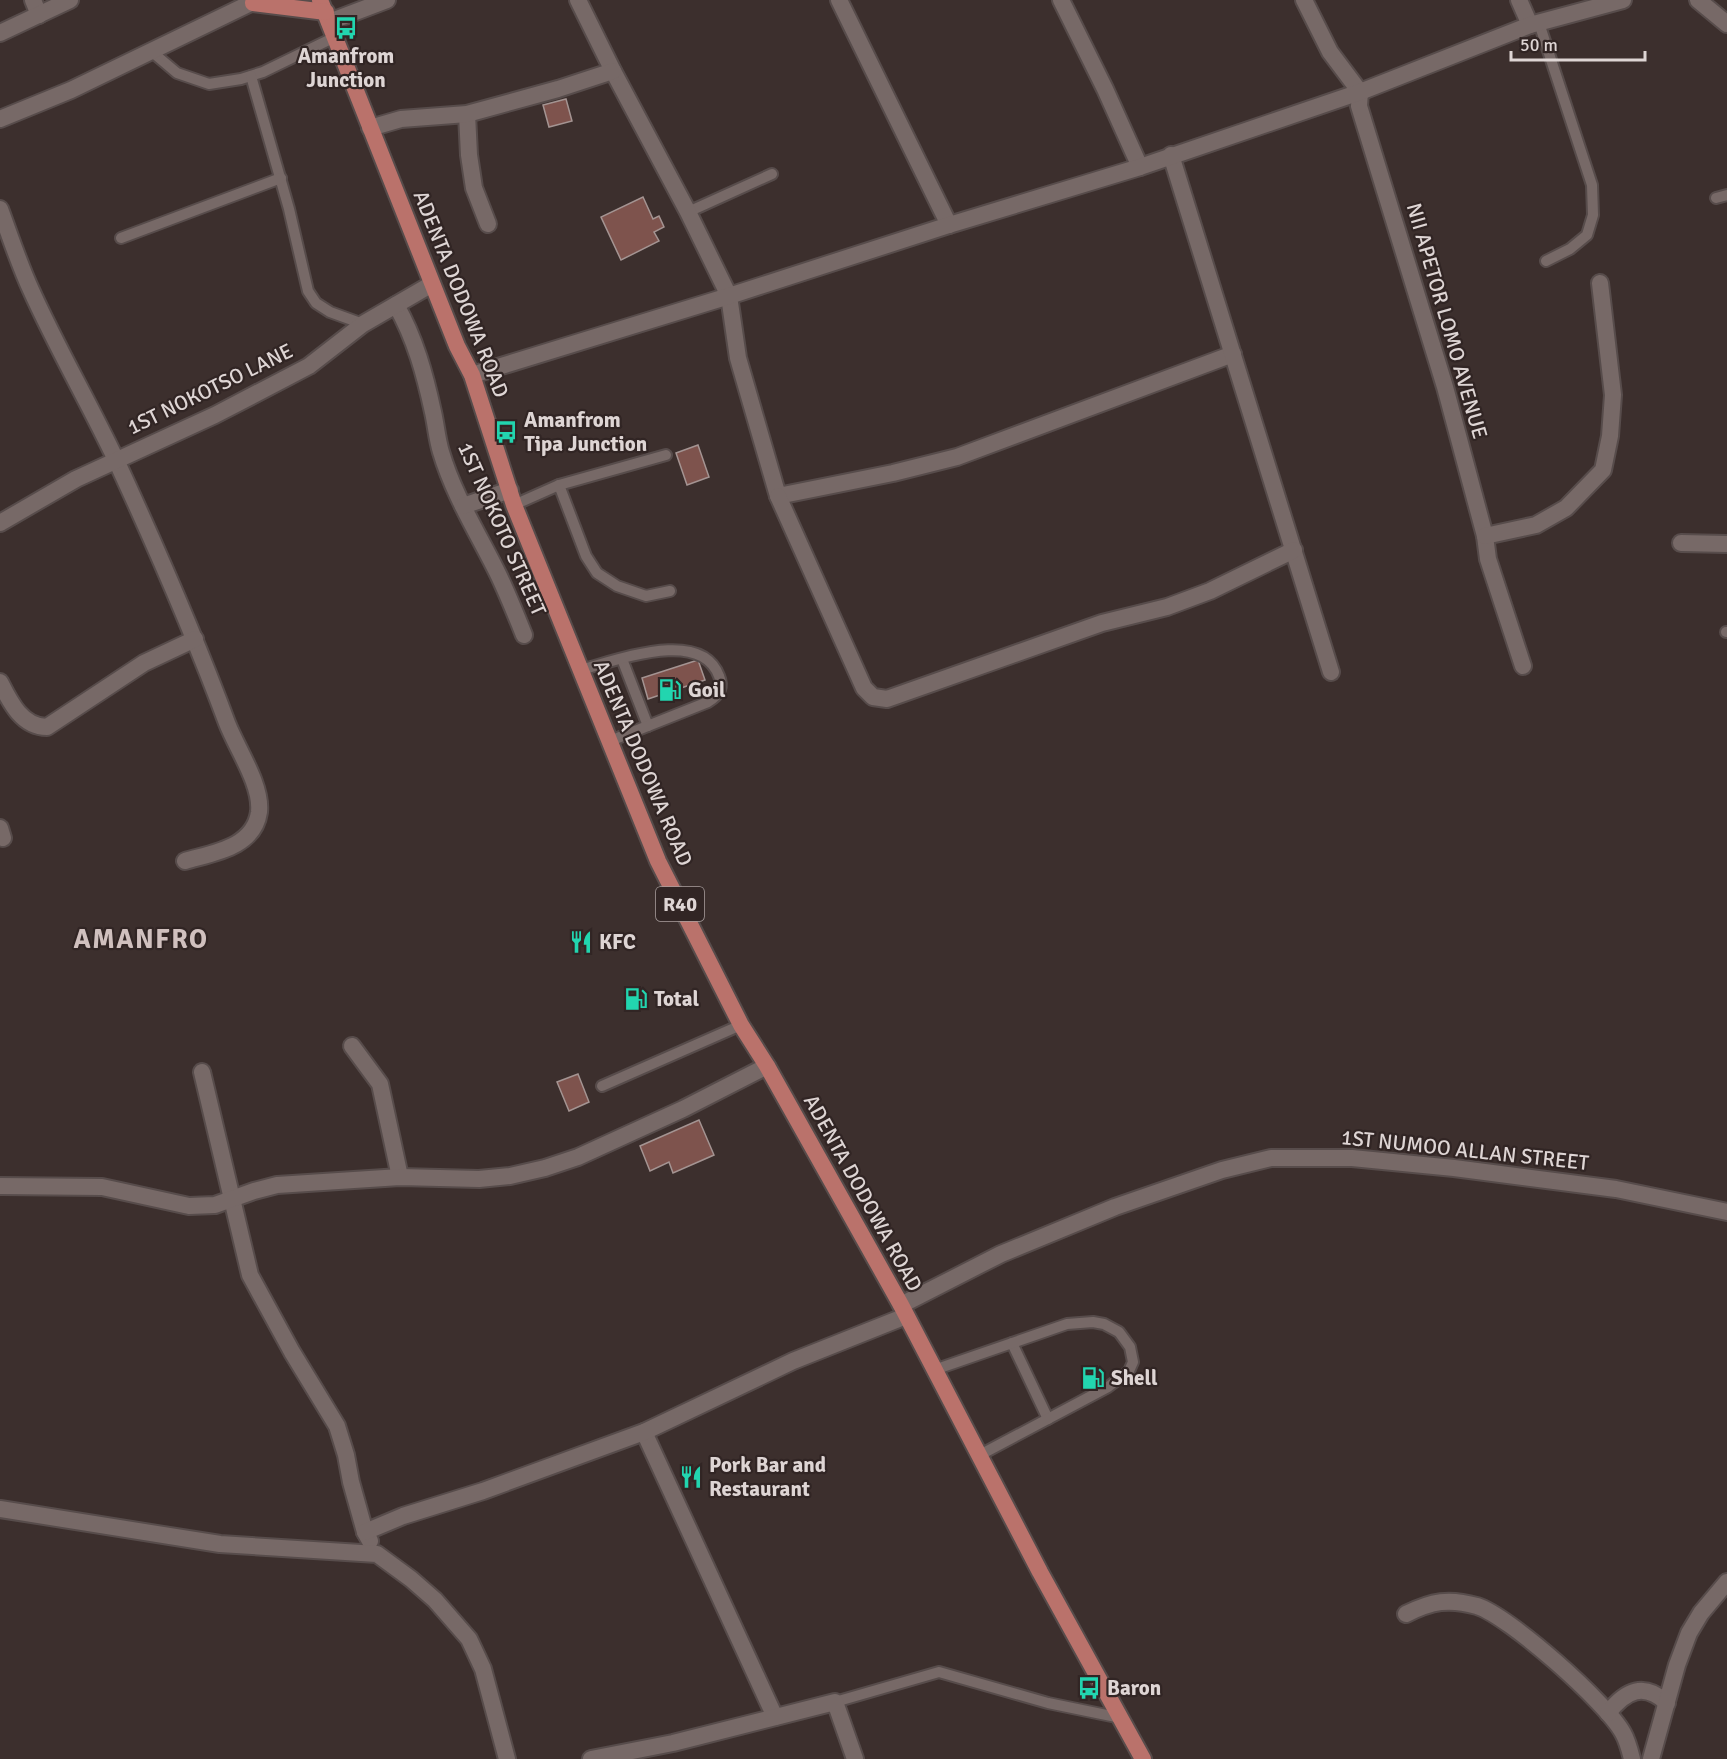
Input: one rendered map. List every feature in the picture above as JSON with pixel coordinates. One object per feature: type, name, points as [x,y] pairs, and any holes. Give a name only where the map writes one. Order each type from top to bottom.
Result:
[{"type":"main road","points":[[255,1],[327,18]]},
{"type":"main road","name":"ADENTA DODOWA ROAD","points":[[327,18],[457,346],[472,375],[512,498],[658,861],[741,1025],[767,1066],[903,1311],[1040,1572],[1143,1759]]},
{"type":"street","points":[[0,33],[36,7],[70,0]]},
{"type":"street","points":[[327,18],[387,0]]},
{"type":"street","points":[[578,0],[729,296],[738,358],[778,496],[864,688],[873,697],[887,699],[1102,623],[1167,608],[1210,591],[1294,550]]},
{"type":"street","points":[[839,0],[949,225]]},
{"type":"street","points":[[1061,0],[1140,167]]},
{"type":"street","name":"NII APETOR LOMO AVENUE","points":[[1304,0],[1330,52],[1359,92],[1359,106],[1442,376],[1485,536],[1488,559],[1523,666]]},
{"type":"street","points":[[1519,0],[1534,24]]},
{"type":"street","points":[[472,375],[1140,167],[1359,92],[1534,24],[1623,0]]},
{"type":"street","points":[[1698,0],[1727,24]]},
{"type":"street","points":[[0,119],[71,90],[255,1]]},
{"type":"street","points":[[370,128],[401,120],[467,114],[558,89],[612,70]]},
{"type":"street","points":[[467,114],[469,155],[474,188],[488,224]]},
{"type":"street","points":[[1171,155],[1332,672]]},
{"type":"street","points":[[0,209],[31,289],[116,460],[195,639],[229,727],[257,790],[259,811],[256,825],[248,836],[234,846],[185,861]]},
{"type":"street","points":[[1485,536],[1536,525],[1566,508],[1603,470],[1610,436],[1613,395],[1599,283]]},
{"type":"street","name":"1ST NOKOTSO LANE","points":[[0,523],[76,479],[215,415],[309,366],[363,324],[432,284]]},
{"type":"street","name":"1ST NOKOTO STREET","points":[[396,305],[409,327],[418,355],[431,402],[440,451],[463,506],[524,635]]},
{"type":"street","points":[[778,496],[893,473],[957,457],[1233,354]]},
{"type":"street","points":[[463,506],[512,498]]},
{"type":"street","points":[[1681,543],[1727,544]]},
{"type":"street","points":[[0,682],[11,704],[21,716],[33,724],[47,727],[144,663],[195,639]]},
{"type":"street","points":[[352,1046],[381,1084],[400,1177]]},
{"type":"street","points":[[0,1186],[102,1187],[189,1206],[215,1205],[277,1185],[400,1177],[479,1179],[510,1176],[578,1157],[684,1109],[767,1066]]},
{"type":"street","points":[[202,1072],[250,1275],[292,1352],[337,1426],[365,1532],[377,1554],[427,1593],[469,1639],[483,1669],[507,1759]]},
{"type":"street","name":"1ST NUMOO ALLAN STREET","points":[[365,1532],[403,1516],[483,1491],[644,1432],[903,1311],[1001,1254],[1115,1207],[1222,1170],[1271,1158],[1352,1158],[1454,1168],[1616,1190],[1727,1212]]},
{"type":"street","points":[[644,1432],[775,1717]]},
{"type":"street","points":[[0,1509],[220,1544],[377,1554]]},
{"type":"street","points":[[1651,1759],[1689,1633],[1701,1612],[1727,1582]]},
{"type":"street","points":[[1406,1614],[1423,1605],[1440,1601],[1457,1602],[1480,1607],[1502,1620],[1540,1649],[1602,1704],[1623,1733],[1632,1759]]},
{"type":"street","points":[[1608,1713],[1627,1695],[1639,1690],[1649,1690],[1667,1703]]},
{"type":"street","points":[[591,1759],[673,1743],[835,1702],[855,1759]]},
{"type":"lane","points":[[152,51],[177,73],[209,84],[251,76],[327,18]]},
{"type":"lane","points":[[1534,24],[1592,185],[1593,215],[1587,235],[1570,249],[1546,261]]},
{"type":"lane","points":[[251,76],[281,178],[308,291],[316,303],[330,312],[363,324]]},
{"type":"lane","points":[[688,212],[772,174]]},
{"type":"lane","points":[[121,238],[281,178]]},
{"type":"lane","points":[[1716,198],[1727,195]]},
{"type":"lane","points":[[512,498],[666,455]]},
{"type":"lane","points":[[559,485],[586,556],[597,573],[617,586],[646,596],[670,591]]},
{"type":"lane","points":[[580,670],[673,649],[692,652],[710,660],[719,675],[722,685],[717,697],[610,741]]},
{"type":"lane","points":[[622,659],[648,726]]},
{"type":"lane","points":[[603,1086],[741,1025]]},
{"type":"lane","points":[[934,1370],[1068,1324],[1093,1322],[1104,1324],[1119,1332],[1130,1347],[1132,1362],[1129,1371],[1108,1387],[978,1456]]},
{"type":"lane","points":[[1012,1343],[1048,1419]]},
{"type":"lane","points":[[835,1702],[939,1672],[1048,1703],[1121,1718]]},
{"type":"building","points":[[566,99],[572,121],[549,127],[543,105]]},
{"type":"building","points":[[643,197],[653,219],[659,216],[664,227],[654,232],[659,241],[621,260],[601,217]]},
{"type":"building","points":[[698,445],[709,477],[687,485],[676,453]]},
{"type":"building","points":[[698,660],[705,680],[648,699],[642,678]]},
{"type":"building","points":[[578,1074],[589,1102],[569,1111],[557,1082]]},
{"type":"building","points":[[699,1120],[714,1155],[673,1173],[669,1162],[650,1171],[640,1146]]},
{"type":"place","name":"Amanfrom Junction","points":[[346,28]]},
{"type":"place","name":"Amanfrom Tipa Junction","points":[[506,432]]},
{"type":"place","name":"Goil","points":[[670,690]]},
{"type":"place","name":"KFC","points":[[581,942]]},
{"type":"place","name":"Total","points":[[636,999]]},
{"type":"place","name":"Shell","points":[[1093,1378]]},
{"type":"place","name":"Pork Bar and Restaurant","points":[[691,1477]]},
{"type":"place","name":"Baron","points":[[1089,1688]]},
{"type":"district","name":"AMANFRO","points":[[141,939]]}]
